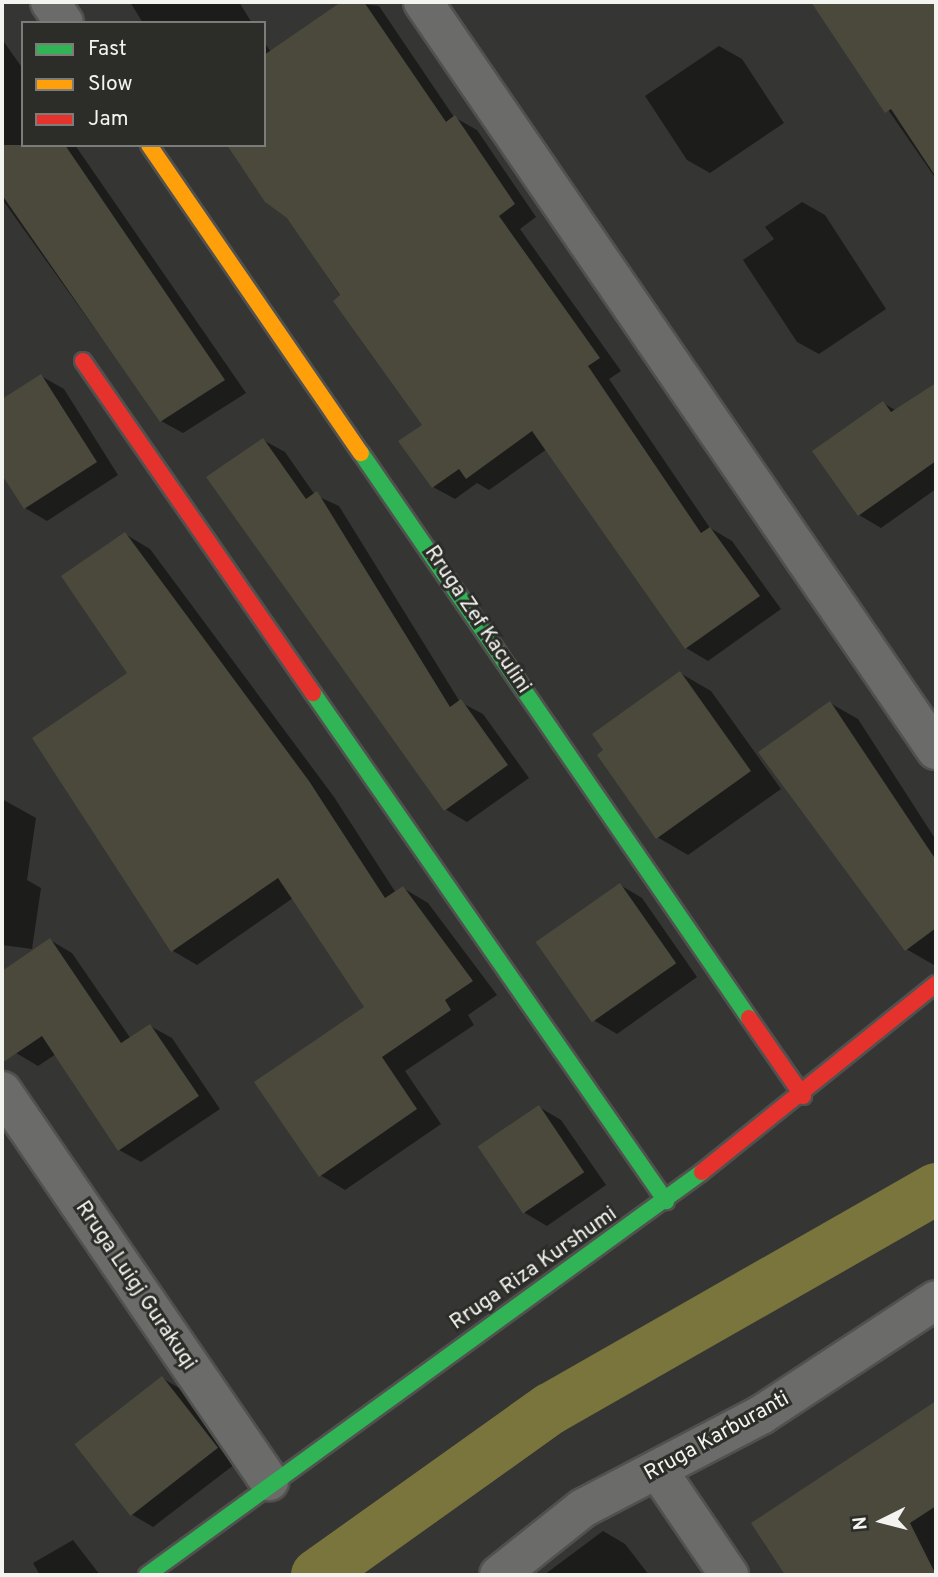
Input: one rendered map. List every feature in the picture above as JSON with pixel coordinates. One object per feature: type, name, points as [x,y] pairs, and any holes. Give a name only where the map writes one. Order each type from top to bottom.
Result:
[{"type":"street","points":[[50,2],[63,21]]},
{"type":"street","points":[[423,2],[936,750]]},
{"type":"street","name":"Rruga Zef Kaculini","points":[[150,147],[803,1096]]},
{"type":"street","points":[[83,360],[666,1201]]},
{"type":"street","name":"Rruga Riza Kurshumi","points":[[147,1575],[269,1481],[666,1201],[803,1096],[936,985]]},
{"type":"street","name":"Rruga Luigj Gurakuqi","points":[[2,1091],[269,1481]]},
{"type":"street","name":"Rruga Karburanti","points":[[499,1575],[583,1508],[659,1472],[761,1415],[936,1300]]},
{"type":"street","points":[[659,1472],[729,1575]]},
{"type":"building","points":[[341,2],[364,2],[446,122],[455,115],[515,204],[499,216],[600,358],[588,366],[701,533],[710,527],[760,596],[685,649],[532,431],[466,479],[459,469],[432,488],[398,441],[422,425],[333,301],[340,295],[287,218],[265,202],[228,147],[266,147],[266,54]]},
{"type":"building","points":[[811,2],[936,2],[936,177],[891,109],[885,113]]},
{"type":"building","points":[[2,145],[66,147],[225,380],[160,422],[2,195]]},
{"type":"building","points":[[41,374],[97,462],[24,509],[2,475],[2,399]]},
{"type":"building","points":[[936,383],[936,461],[858,516],[812,451],[883,401],[891,412]]},
{"type":"building","points":[[263,438],[306,499],[317,491],[450,707],[461,699],[508,765],[444,811],[206,477]]},
{"type":"building","points":[[125,532],[309,781],[385,898],[403,886],[473,981],[445,1000],[451,1010],[382,1057],[417,1109],[319,1177],[254,1082],[364,1007],[278,878],[171,952],[32,738],[127,673],[61,576]]},
{"type":"building","points":[[680,671],[751,771],[656,839],[597,755],[603,750],[592,734]]},
{"type":"building","points":[[830,701],[936,860],[936,928],[905,951],[758,752]]},
{"type":"building","points":[[620,883],[676,963],[592,1022],[536,942]]},
{"type":"building","points":[[50,938],[121,1043],[150,1024],[199,1096],[118,1151],[42,1036],[2,1063],[2,971]]},
{"type":"building","points":[[539,1105],[584,1172],[523,1214],[478,1146]]},
{"type":"building","points":[[162,1376],[218,1448],[131,1516],[75,1444]]},
{"type":"building","points":[[936,1401],[936,1506],[910,1523],[936,1575],[785,1575],[751,1523]]},
{"type":"waterway","points":[[317,1575],[550,1409],[936,1189]]},
{"type":"traffic: fast","points":[[361,453],[749,1018]]},
{"type":"traffic: fast","points":[[313,693],[666,1201]]},
{"type":"traffic: fast","points":[[147,1575],[702,1172]]},
{"type":"traffic: slow","points":[[150,147],[361,453]]},
{"type":"traffic: jam","points":[[83,361],[313,693]]},
{"type":"traffic: jam","points":[[702,1172],[936,984]]},
{"type":"traffic: jam","points":[[749,1018],[803,1096]]}]
